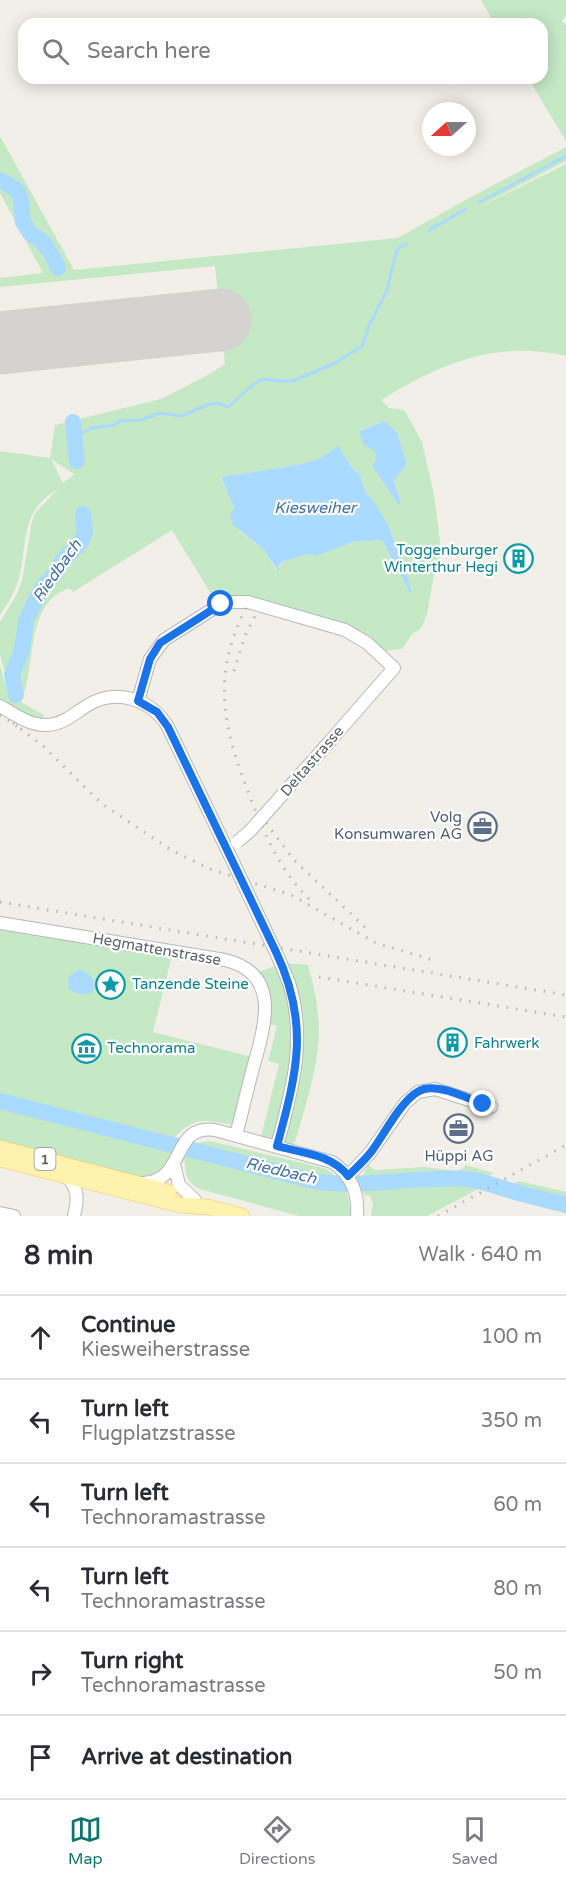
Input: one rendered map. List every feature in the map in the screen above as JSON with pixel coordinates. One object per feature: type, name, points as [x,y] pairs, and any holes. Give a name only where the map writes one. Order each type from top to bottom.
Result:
[{"type":"main road","name":"1","points":[[0,1148],[138,1183],[242,1216]]},
{"type":"main road","name":"1","points":[[0,1160],[180,1205],[202,1204]]},
{"type":"street","name":"Deltastrasse","points":[[138,701],[150,659],[160,643],[216,607],[232,602],[256,604],[345,630],[367,643],[394,668],[250,831],[232,845]]},
{"type":"street","points":[[0,706],[31,722],[46,725],[62,722],[101,699],[120,697],[138,701],[157,712],[168,727],[232,845],[234,864],[289,983],[296,1010],[298,1051],[294,1079],[277,1146]]},
{"type":"street","name":"Hegmattenstrasse","points":[[0,923],[225,960],[249,972],[262,990],[266,1013],[236,1135]]},
{"type":"street","points":[[351,1183],[408,1100],[418,1092],[435,1089],[491,1107]]},
{"type":"street","points":[[138,1183],[163,1178],[187,1140],[197,1131],[205,1129],[327,1159],[341,1168],[351,1183],[357,1216]]},
{"type":"street","points":[[176,1159],[179,1185],[202,1204]]},
{"type":"street","points":[[66,1176],[76,1191],[78,1203]]},
{"type":"street","points":[[74,1216],[78,1203],[87,1193],[108,1187]]},
{"type":"street","points":[[0,1213],[14,1216]]},
{"type":"green space","points":[[481,0],[566,0],[566,16],[562,21],[566,26],[566,141],[532,84],[548,84],[548,18],[492,18]]},
{"type":"green space","points":[[0,136],[74,270],[398,238],[566,147],[566,161],[469,212],[566,164],[566,356],[516,351],[469,358],[425,375],[381,400],[389,408],[405,411],[422,442],[434,495],[440,541],[440,560],[435,569],[427,614],[421,628],[412,634],[402,649],[383,651],[366,637],[231,597],[216,602],[172,530],[73,592],[69,588],[55,596],[46,606],[39,620],[23,697],[19,698],[10,691],[0,655],[0,622],[22,581],[32,521],[36,512],[58,489],[46,497],[32,516],[17,584],[0,615],[0,451],[50,458],[55,425],[161,399],[225,364],[215,266],[0,287],[0,278],[43,273],[0,193]],"holes":[[[384,421],[397,432],[407,464],[394,479],[401,504],[398,504],[372,466],[376,459],[375,451],[360,430]],[[338,447],[354,471],[359,473],[366,493],[389,527],[412,593],[410,594],[382,540],[353,542],[317,556],[309,554],[284,561],[276,570],[263,549],[239,531],[231,497],[221,477],[319,459]],[[51,459],[74,474],[63,483]]]},
{"type":"green space","points":[[0,666],[8,695],[44,715],[42,725],[0,706]]},
{"type":"green space","points":[[0,928],[172,955],[153,1032],[256,1058],[238,1126],[212,1121],[197,1122],[175,1137],[196,1143],[210,1141],[324,1168],[341,1182],[349,1201],[350,1216],[299,1216],[200,1189],[188,1178],[185,1162],[176,1160],[152,1182],[0,1141]]},
{"type":"green space","points":[[282,963],[308,965],[315,996],[319,1032],[315,1066],[293,1150],[260,1141],[279,1064],[268,1061],[277,1026],[265,1023],[266,1013],[252,975]]},
{"type":"green space","points":[[368,1165],[375,1170],[424,1167],[457,1171],[465,1165],[494,1173],[470,1186],[484,1186],[427,1216],[371,1216],[373,1205],[370,1196],[364,1195],[360,1181]]},
{"type":"green space","points":[[519,1181],[566,1192],[566,1213],[494,1194]]},
{"type":"water","points":[[384,421],[397,432],[407,464],[394,480],[401,504],[398,504],[372,466],[376,459],[375,451],[363,444],[359,431]]},
{"type":"water","name":"Kiesweiher","points":[[338,446],[354,471],[359,473],[366,493],[375,503],[389,527],[409,581],[412,592],[410,594],[382,540],[353,542],[317,556],[309,554],[284,561],[279,565],[278,571],[263,549],[233,525],[230,515],[234,507],[221,477],[319,459]]},
{"type":"water","points":[[79,970],[92,978],[95,986],[93,992],[79,994],[68,987],[69,976]]},
{"type":"waterway","points":[[478,203],[566,156]]},
{"type":"waterway","name":"Riedbach","points":[[0,180],[17,190],[21,200],[23,222],[30,233],[43,242],[58,268]]},
{"type":"waterway","points":[[429,230],[466,209]]},
{"type":"waterway","points":[[75,437],[92,428],[114,425],[120,421],[141,420],[161,413],[181,416],[217,403],[228,407],[263,379],[293,381],[335,363],[362,346],[387,290],[397,249],[406,244]]},
{"type":"waterway","name":"Riedbach","points":[[73,422],[77,461]]},
{"type":"waterway","name":"Riedbach","points":[[16,695],[12,675],[22,650],[26,620],[42,588],[55,574],[62,561],[82,541],[85,531],[83,514]]},
{"type":"waterway","name":"Riedbach","points":[[0,1101],[318,1182],[355,1184],[467,1179],[566,1205]]},
{"type":"runway","points":[[0,343],[220,320]]},
{"type":"railway","points":[[246,608],[228,658],[225,681],[228,727],[242,774],[269,841],[291,878],[311,901]]},
{"type":"railway","points":[[234,671],[245,636],[258,610]]},
{"type":"railway","points":[[0,715],[18,727]]},
{"type":"railway","points":[[13,723],[43,746],[101,803],[171,850],[210,869],[291,895],[376,943],[436,961]]},
{"type":"railway","points":[[266,823],[294,860],[368,930]]},
{"type":"railway","points":[[0,902],[566,995]]},
{"type":"railway","points":[[319,977],[566,1017]]},
{"type":"railway","points":[[438,1216],[566,1145]]},
{"type":"place","name":"Toggenburger Winterthur Hegi","points":[[519,559]]},
{"type":"place","name":"Volg Konsumwaren AG","points":[[483,826]]},
{"type":"place","name":"Tanzende Steine","points":[[111,984]]},
{"type":"place","name":"Fahrwerk","points":[[453,1043]]},
{"type":"place","name":"Technorama","points":[[86,1048]]},
{"type":"place","name":"Hüppi AG","points":[[459,1129]]},
{"type":"route","points":[[221,604],[160,643],[150,659],[138,701],[157,712],[168,727],[276,952],[290,988],[296,1010],[298,1051],[294,1079],[277,1146],[327,1159],[341,1168],[348,1176],[370,1153],[414,1094],[425,1089],[435,1089],[483,1104]]}]
